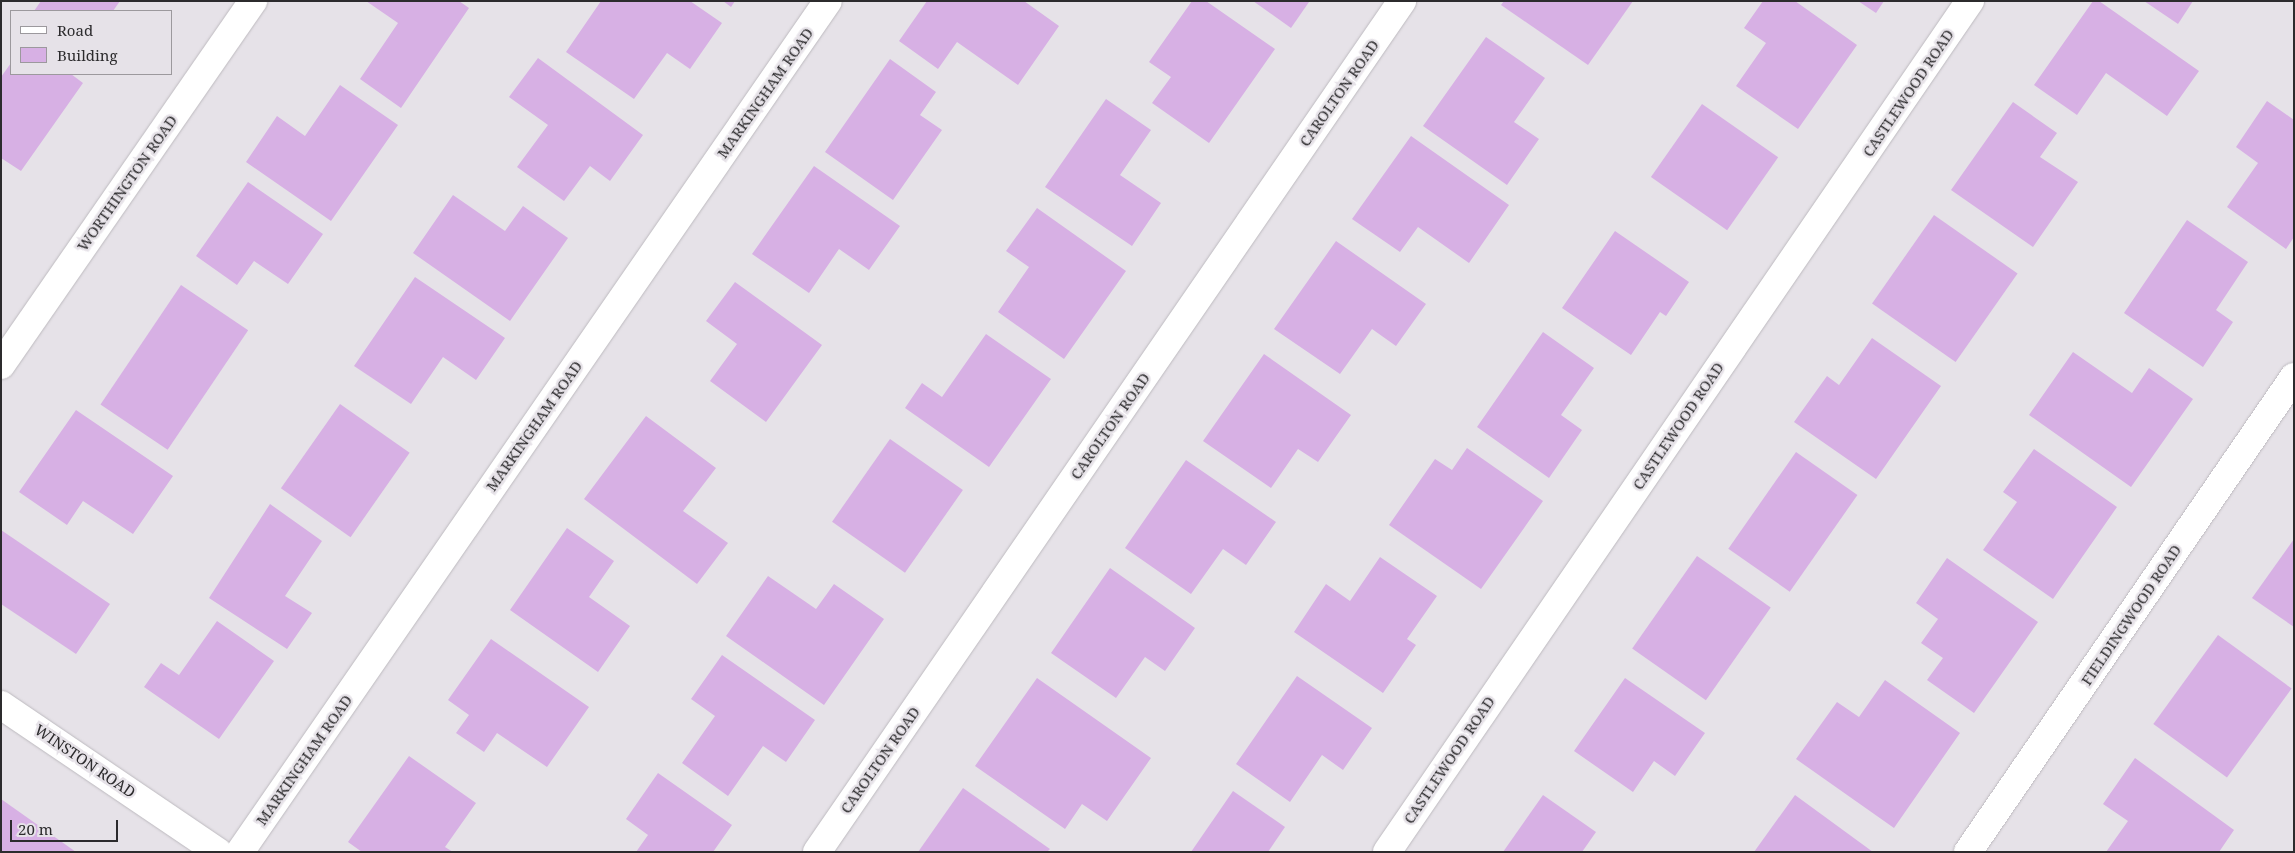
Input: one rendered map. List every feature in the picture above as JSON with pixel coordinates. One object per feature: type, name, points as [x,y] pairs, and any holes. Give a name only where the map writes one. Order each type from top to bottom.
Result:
[{"type":"street","name":"WORTHINGTON ROAD","points":[[1,365],[253,1]]},
{"type":"street","name":"MARKINGHAM ROAD","points":[[240,852],[828,1]]},
{"type":"street","name":"CAROLTON ROAD","points":[[817,852],[1402,1]]},
{"type":"street","name":"CASTLEWOOD ROAD","points":[[1387,852],[1970,1]]},
{"type":"street","name":"FIELDINGWOOD ROAD","points":[[1968,852],[2294,377]]},
{"type":"street","name":"WINSTON ROAD","points":[[1,705],[218,852]]},
{"type":"building","points":[[41,1],[120,1],[114,10],[35,10]]},
{"type":"building","points":[[366,1],[459,1],[469,8],[401,108],[360,79],[398,23]]},
{"type":"building","points":[[601,1],[690,1],[722,23],[690,69],[667,53],[634,99],[566,52]]},
{"type":"building","points":[[723,1],[735,1],[731,7]]},
{"type":"building","points":[[927,1],[1024,1],[1059,26],[1018,85],[957,42],[938,69],[899,41]]},
{"type":"building","points":[[1192,1],[1206,1],[1275,49],[1209,143],[1152,103],[1171,77],[1149,62]]},
{"type":"building","points":[[1253,1],[1307,1],[1309,2],[1291,28]]},
{"type":"building","points":[[1504,1],[1633,1],[1588,65],[1501,5]]},
{"type":"building","points":[[1763,1],[1795,1],[1857,45],[1798,129],[1736,86],[1766,43],[1744,28]]},
{"type":"building","points":[[1858,1],[1884,1],[1876,13]]},
{"type":"building","points":[[2093,1],[2099,1],[2199,71],[2167,116],[2106,73],[2077,115],[2034,85]]},
{"type":"building","points":[[2144,1],[2193,1],[2178,24]]},
{"type":"building","points":[[1486,37],[1545,78],[1514,122],[1539,139],[1507,185],[1423,126]]},
{"type":"building","points":[[538,58],[643,135],[610,181],[590,166],[564,201],[517,167],[548,125],[509,97]]},
{"type":"building","points":[[890,59],[936,92],[920,115],[942,130],[893,200],[825,152]]},
{"type":"building","points":[[10,64],[10,75],[72,75],[83,83],[21,171],[1,158],[1,77]]},
{"type":"building","points":[[340,85],[398,125],[331,221],[246,162],[277,116],[305,136]]},
{"type":"building","points":[[1106,99],[1151,130],[1120,175],[1161,203],[1132,246],[1045,187]]},
{"type":"building","points":[[2267,101],[2294,120],[2294,237],[2286,249],[2227,207],[2258,163],[2236,147]]},
{"type":"building","points":[[2013,102],[2057,133],[2040,157],[2078,182],[2033,247],[1951,190]]},
{"type":"building","points":[[1702,104],[1778,157],[1727,230],[1651,177]]},
{"type":"building","points":[[1411,136],[1509,205],[1469,263],[1418,227],[1400,252],[1352,219]]},
{"type":"building","points":[[814,166],[900,226],[869,270],[839,249],[809,293],[752,254]]},
{"type":"building","points":[[248,182],[323,234],[288,284],[254,261],[237,285],[196,256]]},
{"type":"building","points":[[453,195],[505,231],[523,206],[568,238],[510,321],[413,253]]},
{"type":"building","points":[[1037,208],[1126,271],[1064,359],[998,312],[1029,267],[1006,251]]},
{"type":"building","points":[[1934,215],[2018,274],[1956,362],[1872,303]]},
{"type":"building","points":[[2187,220],[2248,262],[2216,310],[2233,322],[2203,367],[2124,313]]},
{"type":"building","points":[[1615,231],[1689,282],[1666,316],[1660,312],[1631,355],[1562,308]]},
{"type":"building","points":[[1336,241],[1426,304],[1396,346],[1372,329],[1340,374],[1274,329]]},
{"type":"building","points":[[415,277],[505,338],[476,380],[443,357],[411,404],[354,366]]},
{"type":"building","points":[[735,282],[822,345],[766,422],[710,381],[737,344],[706,321]]},
{"type":"building","points":[[181,285],[248,330],[168,450],[100,404]]},
{"type":"building","points":[[1543,332],[1594,368],[1561,415],[1582,430],[1549,478],[1477,427]]},
{"type":"building","points":[[986,334],[1051,379],[989,467],[905,408],[922,383],[942,397]]},
{"type":"building","points":[[1872,338],[1941,386],[1876,479],[1794,422],[1827,376],[1839,385]]},
{"type":"building","points":[[2073,352],[2132,393],[2149,368],[2193,399],[2131,487],[2029,415]]},
{"type":"building","points":[[1264,354],[1351,415],[1318,462],[1298,449],[1271,488],[1203,441]]},
{"type":"building","points":[[340,404],[410,453],[351,537],[281,488]]},
{"type":"building","points":[[76,410],[173,476],[133,534],[83,501],[67,525],[19,492]]},
{"type":"building","points":[[646,416],[716,468],[683,511],[728,543],[697,584],[584,499]]},
{"type":"building","points":[[890,439],[963,490],[905,573],[832,522]]},
{"type":"building","points":[[1467,448],[1543,501],[1481,589],[1389,525],[1435,459],[1452,470]]},
{"type":"building","points":[[2034,449],[2117,507],[2053,599],[1983,550],[2017,502],[2003,492]]},
{"type":"building","points":[[1796,452],[1857,495],[1790,592],[1728,549]]},
{"type":"building","points":[[1186,460],[1276,522],[1246,565],[1223,549],[1191,594],[1125,548]]},
{"type":"building","points":[[270,504],[322,541],[285,596],[312,613],[287,649],[209,598]]},
{"type":"building","points":[[567,528],[614,561],[589,597],[630,626],[598,672],[510,610]]},
{"type":"building","points":[[1,530],[110,604],[76,654],[1,604]]},
{"type":"building","points":[[2294,539],[2294,627],[2252,598]]},
{"type":"building","points":[[1697,556],[1771,608],[1706,700],[1632,649]]},
{"type":"building","points":[[1380,557],[1437,596],[1407,639],[1416,645],[1383,693],[1294,632],[1326,584],[1350,601]]},
{"type":"building","points":[[1947,558],[2038,622],[1974,713],[1927,680],[1943,658],[1921,643],[1938,619],[1916,603]]},
{"type":"building","points":[[1110,568],[1195,628],[1165,671],[1145,657],[1116,698],[1051,653]]},
{"type":"building","points":[[768,576],[816,609],[834,584],[884,619],[824,705],[726,636]]},
{"type":"building","points":[[217,621],[274,661],[219,739],[144,687],[161,663],[179,675]]},
{"type":"building","points":[[2218,635],[2292,688],[2227,777],[2153,724]]},
{"type":"building","points":[[491,639],[589,707],[547,767],[497,733],[484,752],[456,733],[469,715],[448,700]]},
{"type":"building","points":[[722,655],[815,720],[786,762],[763,746],[728,796],[682,763],[715,716],[691,699]]},
{"type":"building","points":[[1297,676],[1372,728],[1343,770],[1322,755],[1290,802],[1236,764]]},
{"type":"building","points":[[1037,678],[1151,758],[1107,821],[1082,804],[1065,829],[975,766]]},
{"type":"building","points":[[1625,678],[1705,733],[1675,776],[1654,761],[1633,792],[1574,751]]},
{"type":"building","points":[[1885,680],[1960,733],[1894,828],[1796,759],[1837,702],[1859,717]]},
{"type":"building","points":[[409,756],[476,803],[445,847],[453,852],[362,852],[348,842]]},
{"type":"building","points":[[2135,758],[2234,830],[2219,852],[2106,852],[2128,821],[2103,804]]},
{"type":"building","points":[[658,773],[732,825],[713,852],[636,852],[648,835],[626,819]]},
{"type":"building","points":[[963,788],[1050,849],[1047,852],[918,852]]},
{"type":"building","points":[[1233,791],[1285,827],[1268,852],[1191,852]]},
{"type":"building","points":[[1543,795],[1596,832],[1582,852],[1503,852]]},
{"type":"building","points":[[1795,795],[1873,852],[1754,852]]},
{"type":"building","points":[[1,799],[76,852],[1,852]]}]
